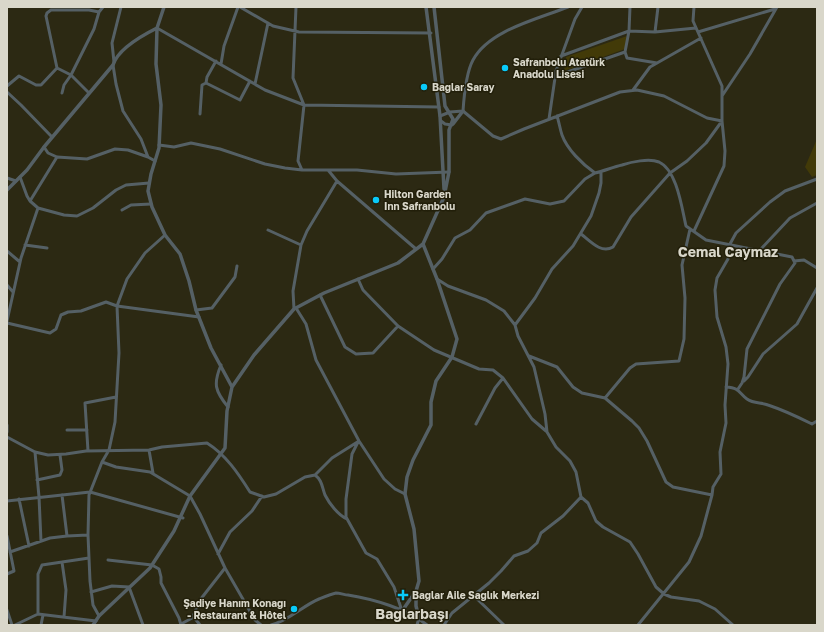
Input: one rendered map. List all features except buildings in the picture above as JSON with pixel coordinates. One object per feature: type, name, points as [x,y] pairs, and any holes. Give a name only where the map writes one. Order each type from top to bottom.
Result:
[{"type":"street","points":[[62,93],[64,85],[71,75],[94,29],[99,12],[103,7]]},
{"type":"street","points":[[121,7],[112,43],[116,84],[123,111],[141,140],[148,157]]},
{"type":"street","points":[[164,7],[157,28],[156,64],[161,105],[159,145],[148,191],[151,204],[165,235],[180,254],[189,281],[196,310],[211,348],[232,387]]},
{"type":"street","points":[[221,64],[224,46],[239,7],[273,26],[299,32],[431,33]]},
{"type":"street","points":[[296,7],[292,78],[304,105],[298,161],[302,170]]},
{"type":"street","points":[[426,7],[431,33],[440,108],[444,197]]},
{"type":"street","points":[[93,625],[99,616],[152,565],[182,517],[190,496],[225,448],[228,407],[232,387],[254,355],[295,308],[358,279],[398,263],[423,244],[444,197],[449,172],[450,130],[453,119],[445,106],[434,7]]},
{"type":"street","points":[[452,125],[463,111],[464,89],[472,60],[483,46],[504,32],[568,7]]},
{"type":"street","points":[[549,119],[556,70],[575,19],[582,7]]},
{"type":"street","points":[[630,7],[630,31],[625,52],[627,58],[657,63]]},
{"type":"street","points":[[655,32],[658,7]]},
{"type":"street","points":[[694,7],[693,21],[722,86],[724,151],[724,166],[694,231]]},
{"type":"street","points":[[698,32],[776,8]]},
{"type":"street","points":[[722,96],[750,54],[776,8]]},
{"type":"street","points":[[57,68],[46,13],[51,10],[89,10],[99,12]]},
{"type":"street","points":[[255,84],[268,23]]},
{"type":"street","points":[[7,190],[27,170],[52,137],[122,52],[136,39],[157,28]]},
{"type":"street","points":[[157,28],[265,90],[304,105],[440,108]]},
{"type":"street","points":[[561,56],[630,31],[655,32],[696,28]]},
{"type":"street","points":[[633,90],[650,67],[701,38]]},
{"type":"street","points":[[556,76],[625,52]]},
{"type":"street","points":[[200,114],[202,85],[206,83],[207,77],[216,62]]},
{"type":"street","points":[[57,68],[71,75],[89,93]]},
{"type":"street","points":[[7,86],[18,76],[36,85],[41,85],[57,68]]},
{"type":"street","points":[[206,83],[240,100],[250,82]]},
{"type":"street","points":[[440,116],[450,112],[463,111],[493,136],[501,139],[620,92],[637,90],[664,96],[707,118],[722,121]]},
{"type":"street","points":[[7,92],[22,105],[52,137]]},
{"type":"street","points":[[557,116],[562,135],[568,146],[587,168],[595,173]]},
{"type":"street","points":[[441,121],[452,125]]},
{"type":"street","points":[[581,234],[603,250],[608,250],[613,247],[631,217],[670,173],[687,162],[706,143],[722,121]]},
{"type":"street","points":[[159,145],[174,147],[191,143],[220,149],[265,164],[302,170],[357,170],[396,174],[449,172]]},
{"type":"street","points":[[44,147],[48,153],[57,157],[87,159],[115,149],[128,150],[155,161]]},
{"type":"street","points":[[30,201],[57,157]]},
{"type":"street","points":[[433,269],[442,259],[455,238],[470,230],[486,213],[525,199],[550,204],[564,201],[585,179],[595,173],[621,165],[642,161],[658,162],[668,169],[675,184],[686,226],[706,240],[792,257],[794,261]]},
{"type":"street","points":[[328,170],[336,181],[416,249]]},
{"type":"street","points":[[515,324],[535,298],[552,269],[574,246],[581,234],[591,216],[599,193],[601,172]]},
{"type":"street","points":[[20,177],[30,201],[38,208],[64,215],[77,216],[93,208],[116,190],[126,185],[149,183]]},
{"type":"street","points":[[7,178],[16,181]]},
{"type":"street","points":[[638,625],[689,562],[701,536],[713,487],[720,474],[720,452],[726,423],[725,405],[728,364],[726,347],[717,318],[715,290],[717,278],[728,259],[730,244],[736,233],[770,202],[785,191],[817,179]]},
{"type":"street","points":[[336,181],[306,231],[301,245],[292,290],[295,308],[306,324],[316,360],[359,440],[384,479],[395,489],[405,494]]},
{"type":"street","points":[[760,250],[790,218],[817,203]]},
{"type":"street","points":[[122,210],[131,205],[151,204]]},
{"type":"street","points":[[38,208],[20,262],[7,322],[50,333],[56,329],[62,315],[68,312],[81,311],[106,302],[117,306],[199,317]]},
{"type":"street","points":[[605,398],[630,368],[636,364],[679,361],[684,339],[685,298],[682,265],[690,229]]},
{"type":"street","points":[[268,230],[301,245]]},
{"type":"street","points":[[99,616],[93,605],[91,592],[88,535],[89,495],[102,462],[109,450],[115,422],[119,353],[117,306],[127,279],[145,253],[165,235]]},
{"type":"street","points":[[417,625],[419,618],[416,606],[416,591],[419,581],[414,529],[405,494],[407,477],[413,460],[430,425],[431,402],[436,381],[452,357],[457,339],[437,279],[423,244]]},
{"type":"street","points":[[25,245],[47,248]]},
{"type":"street","points":[[7,251],[20,262]]},
{"type":"street","points":[[794,261],[804,260],[817,268]]},
{"type":"street","points":[[743,381],[747,349],[780,284],[795,263],[794,261]]},
{"type":"street","points":[[196,310],[212,308],[235,277],[237,266]]},
{"type":"street","points":[[358,279],[363,290],[398,326],[434,350],[479,369],[493,370],[503,378],[532,419],[547,432],[556,448],[570,461],[576,472],[581,498],[588,503],[596,521],[603,527],[630,542],[656,587],[664,594],[671,597],[699,601],[715,609],[733,625]]},
{"type":"street","points":[[437,279],[448,286],[486,300],[504,311],[515,324],[518,336],[534,367],[544,408],[547,432]]},
{"type":"street","points":[[7,285],[13,292]]},
{"type":"street","points":[[738,389],[763,354],[797,324],[817,288]]},
{"type":"street","points":[[320,296],[345,347],[356,354],[373,353],[398,326]]},
{"type":"street","points":[[529,356],[557,367],[573,387],[582,393],[605,398],[639,428],[647,441],[666,482],[673,487],[712,495]]},
{"type":"street","points":[[221,365],[216,387],[218,396],[228,407]]},
{"type":"street","points":[[476,424],[494,388],[503,378]]},
{"type":"street","points":[[726,387],[738,389],[746,399],[754,403],[766,404],[812,424],[817,421]]},
{"type":"street","points":[[88,451],[85,403],[116,397]]},
{"type":"street","points":[[7,425],[7,432]]},
{"type":"street","points":[[67,430],[87,430]]},
{"type":"street","points":[[7,437],[35,452],[48,455],[88,451],[149,450],[162,447],[207,443],[221,453],[238,472],[250,492],[264,497],[276,494],[305,477],[315,475],[332,458],[359,440]]},
{"type":"street","points":[[347,519],[346,499],[350,466],[352,454],[359,440]]},
{"type":"street","points":[[149,450],[153,473]]},
{"type":"street","points":[[35,452],[41,541]]},
{"type":"street","points":[[37,480],[60,475],[62,470],[60,454]]},
{"type":"street","points":[[102,462],[116,467],[153,473],[190,496],[225,568],[255,620],[260,625]]},
{"type":"street","points":[[315,475],[320,480],[331,504],[347,519],[366,553],[377,559],[394,587],[402,611]]},
{"type":"street","points":[[7,500],[90,492],[182,517]]},
{"type":"street","points":[[62,495],[67,536]]},
{"type":"street","points":[[218,554],[230,532],[252,511],[262,496]]},
{"type":"street","points":[[444,625],[452,613],[500,571],[514,556],[528,551],[537,543],[541,533],[563,516],[581,498]]},
{"type":"street","points":[[20,499],[29,546]]},
{"type":"street","points":[[10,552],[50,538],[88,535]]},
{"type":"street","points":[[7,536],[14,571],[7,574]]},
{"type":"street","points":[[38,614],[38,574],[42,565],[89,558]]},
{"type":"street","points":[[108,560],[152,565],[159,569],[161,583],[179,618],[181,625],[194,617]]},
{"type":"street","points":[[62,562],[66,590],[64,617]]},
{"type":"street","points":[[200,625],[193,616],[200,600],[225,568]]},
{"type":"street","points":[[91,592],[112,586],[129,587]]},
{"type":"street","points":[[129,587],[144,625]]},
{"type":"street","points":[[402,611],[416,591]]},
{"type":"street","points":[[271,625],[278,624],[317,600],[336,593],[364,597],[384,603],[419,618],[427,625]]},
{"type":"street","points":[[473,595],[504,625]]},
{"type":"street","points":[[7,610],[12,625]]},
{"type":"street","points":[[16,625],[38,614],[96,621]]},
{"type":"street","points":[[41,625],[43,615]]},
{"type":"shaded area","points":[[627,36],[625,49],[564,71],[566,57]]},
{"type":"shaded area","points":[[817,139],[817,175],[812,177],[805,167]]},
{"type":"place","name":"Safranbolu Atatürk Anadolu Lisesi","points":[[505,68]]},
{"type":"place","name":"Bağlar Saray","points":[[424,87]]},
{"type":"place","name":"Hilton Garden Inn Safranbolu","points":[[376,200]]},
{"type":"place","name":"Bağlar Aile Sağlık Merkezi","points":[[403,595]]},
{"type":"place","name":"Şadiye Hanım Konağı - Restaurant & Hôtel","points":[[294,609]]},
{"type":"district","name":"Cemal Caymaz","points":[[728,251]]},
{"type":"district","name":"Bağlarbaşı","points":[[412,613]]}]
